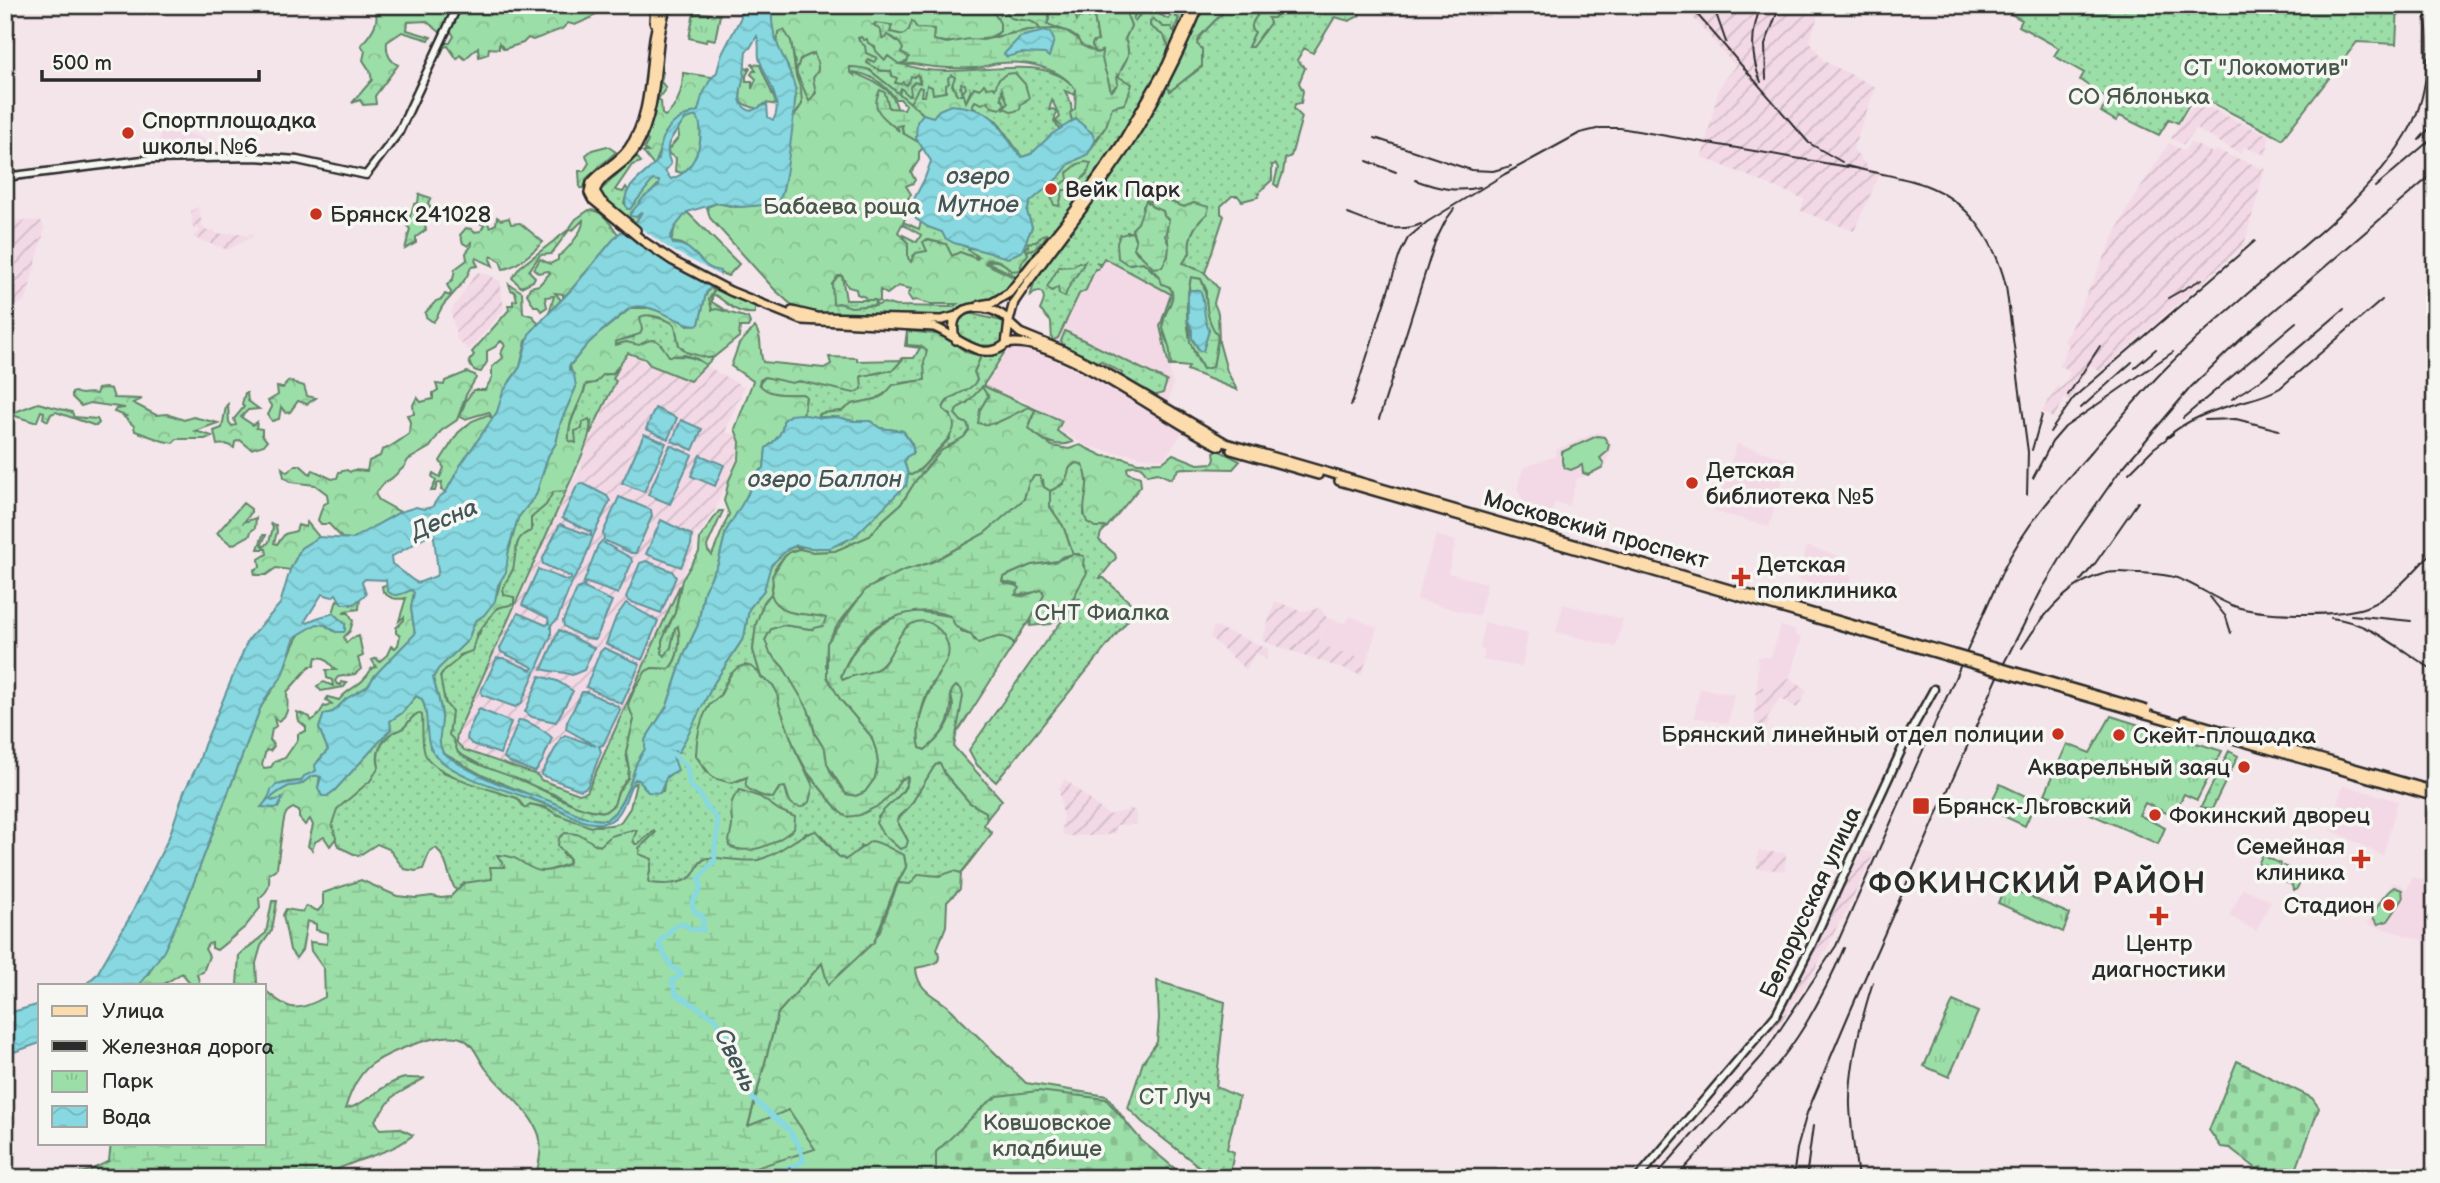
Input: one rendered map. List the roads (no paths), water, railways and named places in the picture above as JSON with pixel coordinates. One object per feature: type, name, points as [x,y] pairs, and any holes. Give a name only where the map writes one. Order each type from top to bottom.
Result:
[{"type":"main road","points":[[5,177],[150,159],[255,156],[297,160],[366,175],[399,132],[458,5]]},
{"type":"main road","points":[[655,5],[649,90],[643,111],[629,147],[591,183],[590,197],[687,265],[731,289],[805,321],[934,327],[965,346],[992,351],[1006,344],[1014,302],[1130,141],[1178,54],[1200,5]]},
{"type":"main road","points":[[655,32],[664,5]]},
{"type":"main road","points":[[599,201],[595,193],[598,184],[635,150],[643,132],[654,94],[664,5]]},
{"type":"main road","points":[[731,289],[812,317],[942,320],[957,316],[972,307],[992,303],[1009,293],[1099,178],[1148,99],[1194,5]]},
{"type":"main road","points":[[972,307],[995,311],[1010,322]]},
{"type":"main road","points":[[956,340],[953,323],[957,316]]},
{"type":"main road","name":"Московский проспект","points":[[1010,322],[1020,333],[1100,369],[1204,438],[1224,447],[2233,736],[2406,786],[2435,797]]},
{"type":"main road","name":"Московский проспект","points":[[1006,344],[1021,342],[1060,355],[1159,408]]},
{"type":"main road","name":"Белорусская улица","points":[[1637,1178],[1776,1015],[1907,738],[1934,689]]},
{"type":"main road","name":"Московский проспект","points":[[2406,786],[2435,791]]},
{"type":"water","points":[[741,5],[772,5],[773,30],[795,88],[791,142],[781,196],[774,204],[741,207],[717,203],[687,212],[675,227],[670,238],[673,244],[687,248],[706,266],[720,271],[720,276],[706,293],[699,324],[686,323],[650,308],[633,307],[594,338],[569,366],[569,370],[574,374],[576,387],[561,421],[556,443],[548,456],[536,495],[518,518],[509,547],[506,572],[498,585],[495,601],[484,615],[475,621],[468,640],[438,669],[433,678],[440,702],[440,739],[443,753],[501,784],[547,800],[579,815],[606,820],[622,801],[645,749],[645,740],[667,706],[684,655],[698,625],[704,591],[718,564],[726,531],[748,494],[755,474],[764,468],[766,448],[778,436],[783,421],[790,415],[800,414],[822,418],[837,417],[870,421],[880,428],[903,431],[913,447],[913,453],[906,457],[904,462],[908,474],[906,485],[854,537],[830,548],[797,545],[788,549],[771,565],[764,590],[749,609],[744,637],[714,683],[679,752],[671,751],[678,770],[667,776],[660,793],[648,792],[639,780],[635,779],[618,815],[605,823],[582,821],[557,808],[475,780],[445,764],[431,749],[425,706],[422,699],[416,696],[402,713],[390,721],[391,729],[327,796],[322,796],[318,788],[321,777],[314,776],[300,785],[289,786],[272,797],[272,801],[283,798],[278,808],[261,807],[276,785],[301,781],[304,776],[316,771],[315,765],[328,750],[319,728],[324,714],[333,712],[346,699],[368,686],[375,675],[415,634],[411,608],[414,593],[412,590],[393,594],[387,590],[386,580],[365,579],[362,582],[366,594],[354,604],[342,604],[336,594],[332,597],[322,594],[305,621],[308,623],[333,613],[345,624],[345,630],[336,632],[326,625],[317,624],[295,637],[281,678],[260,709],[187,900],[164,951],[140,984],[86,984],[97,974],[131,915],[169,837],[184,792],[248,640],[280,604],[290,570],[301,548],[319,537],[352,539],[400,512],[416,507],[432,507],[446,492],[460,466],[497,412],[503,392],[520,367],[529,334],[571,290],[618,234],[636,222],[642,212],[636,217],[630,214],[644,197],[659,186],[659,181],[653,180],[630,209],[627,209],[626,194],[658,160],[662,141],[669,128],[680,118],[698,111],[702,96],[717,72],[721,56],[741,17]],"holes":[[[757,36],[759,58],[777,106],[773,120],[768,117],[767,104],[751,111],[740,101],[746,51]],[[697,116],[701,134],[697,153],[687,169],[671,179],[665,171],[671,164],[668,145],[685,119]],[[430,535],[434,537],[438,572],[436,576],[418,583],[392,564],[391,557]]]},
{"type":"water","points":[[1050,32],[1054,40],[1049,57],[1045,54],[1021,53],[1007,57],[1004,54],[1020,37]]},
{"type":"water","name":"озеро Мутное","points":[[951,105],[968,107],[989,115],[1022,157],[1031,154],[1052,134],[1076,119],[1092,133],[1095,141],[1088,154],[1069,164],[1060,176],[1030,202],[1027,212],[1032,227],[1022,251],[1008,258],[954,243],[945,238],[942,232],[916,219],[913,213],[914,199],[931,161],[916,138],[917,122],[923,114],[933,117],[939,110]]},
{"type":"water","points":[[1190,290],[1200,290],[1203,299],[1209,330],[1203,351],[1200,351],[1192,338],[1188,320]]},
{"type":"water","points":[[655,408],[677,418],[668,439],[646,429]]},
{"type":"water","points":[[681,420],[702,429],[693,450],[672,441]]},
{"type":"water","points":[[644,434],[666,443],[644,492],[622,483]]},
{"type":"water","points":[[670,445],[692,455],[670,504],[648,495]]},
{"type":"water","points":[[700,455],[724,465],[715,486],[691,476]]},
{"type":"water","points":[[582,483],[607,496],[610,501],[557,620],[551,625],[551,636],[521,704],[515,707],[482,695],[481,691],[497,658],[531,670],[533,668],[501,652],[500,648],[518,613],[546,625],[549,623],[548,618],[522,605],[538,569],[568,581],[571,579],[543,564],[542,560],[560,524],[591,536],[591,532],[562,518],[577,486]]},
{"type":"water","points":[[619,497],[651,510],[652,516],[636,553],[606,541],[604,543],[631,558],[632,562],[618,594],[585,582],[584,588],[612,601],[596,639],[588,638],[564,626],[563,621],[577,589],[582,587],[598,545],[604,539],[603,533]]},
{"type":"water","points":[[661,520],[692,535],[691,545],[681,567],[646,554]]},
{"type":"water","points":[[646,561],[672,571],[676,577],[661,613],[629,601],[626,597],[640,563]]},
{"type":"water","points":[[626,603],[658,621],[642,660],[606,644],[616,617]]},
{"type":"water","points":[[559,630],[594,648],[584,670],[572,675],[542,669]]},
{"type":"water","points":[[604,648],[640,664],[622,704],[586,687]]},
{"type":"water","points":[[540,676],[557,681],[573,691],[556,722],[532,717],[525,712]]},
{"type":"water","points":[[582,692],[619,707],[620,710],[603,745],[599,746],[601,752],[587,787],[581,790],[541,775],[565,735],[596,746],[566,729]]},
{"type":"water","points":[[479,709],[511,722],[500,754],[472,744],[467,739]]},
{"type":"water","points":[[519,720],[537,727],[552,738],[535,772],[504,758]]},
{"type":"water","points":[[38,1005],[38,1044],[5,1055],[5,1014]]},
{"type":"waterway","name":"Свень","points":[[665,754],[672,753],[687,767],[690,786],[699,794],[717,821],[715,860],[699,879],[701,888],[692,903],[694,911],[703,917],[703,930],[691,929],[682,923],[669,932],[659,944],[671,966],[682,974],[672,981],[676,994],[715,1018],[732,1043],[753,1099],[789,1130],[804,1161],[754,1178]]},
{"type":"railway","points":[[1689,5],[1809,143],[1842,162]]},
{"type":"railway","points":[[1713,5],[1726,42]]},
{"type":"railway","points":[[1761,5],[1753,44],[1761,82]]},
{"type":"railway","points":[[1766,79],[1765,45],[1780,5]]},
{"type":"railway","points":[[1654,1178],[1763,1055],[1836,946],[2003,570],[2032,522],[2156,378],[2201,335],[2340,214],[2376,176],[2406,135],[2420,105],[2424,89],[2428,55],[2425,5]]},
{"type":"railway","points":[[2419,140],[2435,122]]},
{"type":"railway","points":[[1351,406],[1400,254],[1408,238],[1427,222],[1505,174],[1580,133],[1601,128],[1620,128],[1854,168]]},
{"type":"railway","points":[[2375,187],[2435,136]]},
{"type":"railway","points":[[1375,138],[1471,170],[1493,171],[1511,166]]},
{"type":"railway","points":[[1367,161],[1396,172]]},
{"type":"railway","points":[[1847,166],[1915,182],[1941,192],[1968,213],[1987,239],[2006,286],[2028,452],[2027,495]]},
{"type":"railway","points":[[1793,1178],[1797,1149],[1807,1113],[1849,1014],[2004,663],[2041,591],[2074,536],[2119,472],[2191,387],[2240,340],[2435,172]]},
{"type":"railway","points":[[1415,180],[1447,189],[1480,187]]},
{"type":"railway","points":[[1379,419],[1435,242],[1454,209]]},
{"type":"railway","points":[[1348,214],[1393,228],[1421,224]]},
{"type":"railway","points":[[2050,432],[2080,392],[2255,241]]},
{"type":"railway","points":[[2168,298],[2202,279]]},
{"type":"railway","points":[[2167,437],[2200,416],[2280,388],[2382,300]]},
{"type":"railway","points":[[2232,399],[2262,379],[2344,309]]},
{"type":"railway","points":[[2183,418],[2296,322]]},
{"type":"railway","points":[[2068,395],[2100,346]]},
{"type":"railway","points":[[2135,367],[2156,349]]},
{"type":"railway","points":[[2033,478],[2052,442],[2065,427],[2173,352]]},
{"type":"railway","points":[[2081,408],[2132,362]]},
{"type":"railway","points":[[2032,450],[2042,415]]},
{"type":"railway","points":[[2205,420],[2236,419],[2279,430]]},
{"type":"railway","points":[[2129,473],[2154,448],[2173,434]]},
{"type":"railway","points":[[2081,580],[2138,502]]},
{"type":"railway","points":[[2022,648],[2046,614],[2067,594],[2078,585],[2107,573],[2158,574],[2172,577],[2192,584],[2234,606],[2262,612],[2319,614],[2353,610],[2376,602],[2404,582],[2435,549]]},
{"type":"railway","points":[[2210,597],[2226,617],[2231,633]]},
{"type":"railway","points":[[2351,615],[2411,621]]},
{"type":"railway","points":[[2331,618],[2373,631],[2435,671]]},
{"type":"railway","points":[[1676,1178],[1777,1066],[1821,997],[1844,948]]},
{"type":"railway","points":[[1858,1178],[1851,1124],[1851,1075],[1873,982]]},
{"type":"railway","points":[[1806,1178],[1813,1126]]},
{"type":"place","name":"Спортплощадка школы №6","points":[[128,133]]},
{"type":"place","name":"Вейк Парк","points":[[1051,189]]},
{"type":"place","name":"Брянск 241028","points":[[316,214]]},
{"type":"place","name":"Детская библиотека №5","points":[[1692,483]]},
{"type":"place","name":"Детская поликлиника","points":[[1741,577]]},
{"type":"place","name":"Брянский линейный отдел полиции","points":[[2058,734]]},
{"type":"place","name":"Скейт-площадка","points":[[2119,735]]},
{"type":"place","name":"Акварельный заяц","points":[[2244,767]]},
{"type":"place","name":"Брянск-Льговский","points":[[1921,806]]},
{"type":"place","name":"Фокинский дворец","points":[[2155,815]]},
{"type":"place","name":"Семейная клиника","points":[[2361,859]]},
{"type":"place","name":"Стадион","points":[[2389,905]]},
{"type":"place","name":"Центр диагностики","points":[[2159,916]]},
{"type":"district","name":"ФОКИНСКИЙ РАЙОН","points":[[2038,883]]},
{"type":"park label","name":"СТ \"Локомотив\"","points":[[2266,67]]},
{"type":"park label","name":"СО Яблонька","points":[[2139,96]]},
{"type":"park label","name":"Бабаева роща","points":[[842,206]]},
{"type":"park label","name":"СНТ Фиалка","points":[[1102,612]]},
{"type":"park label","name":"СТ Луч","points":[[1175,1096]]},
{"type":"park label","name":"Ковшовское кладбище","points":[[1047,1135]]},
{"type":"water label","name":"озеро Баллон","points":[[825,479]]},
{"type":"water label","name":"Десна","points":[[444,519]]}]
